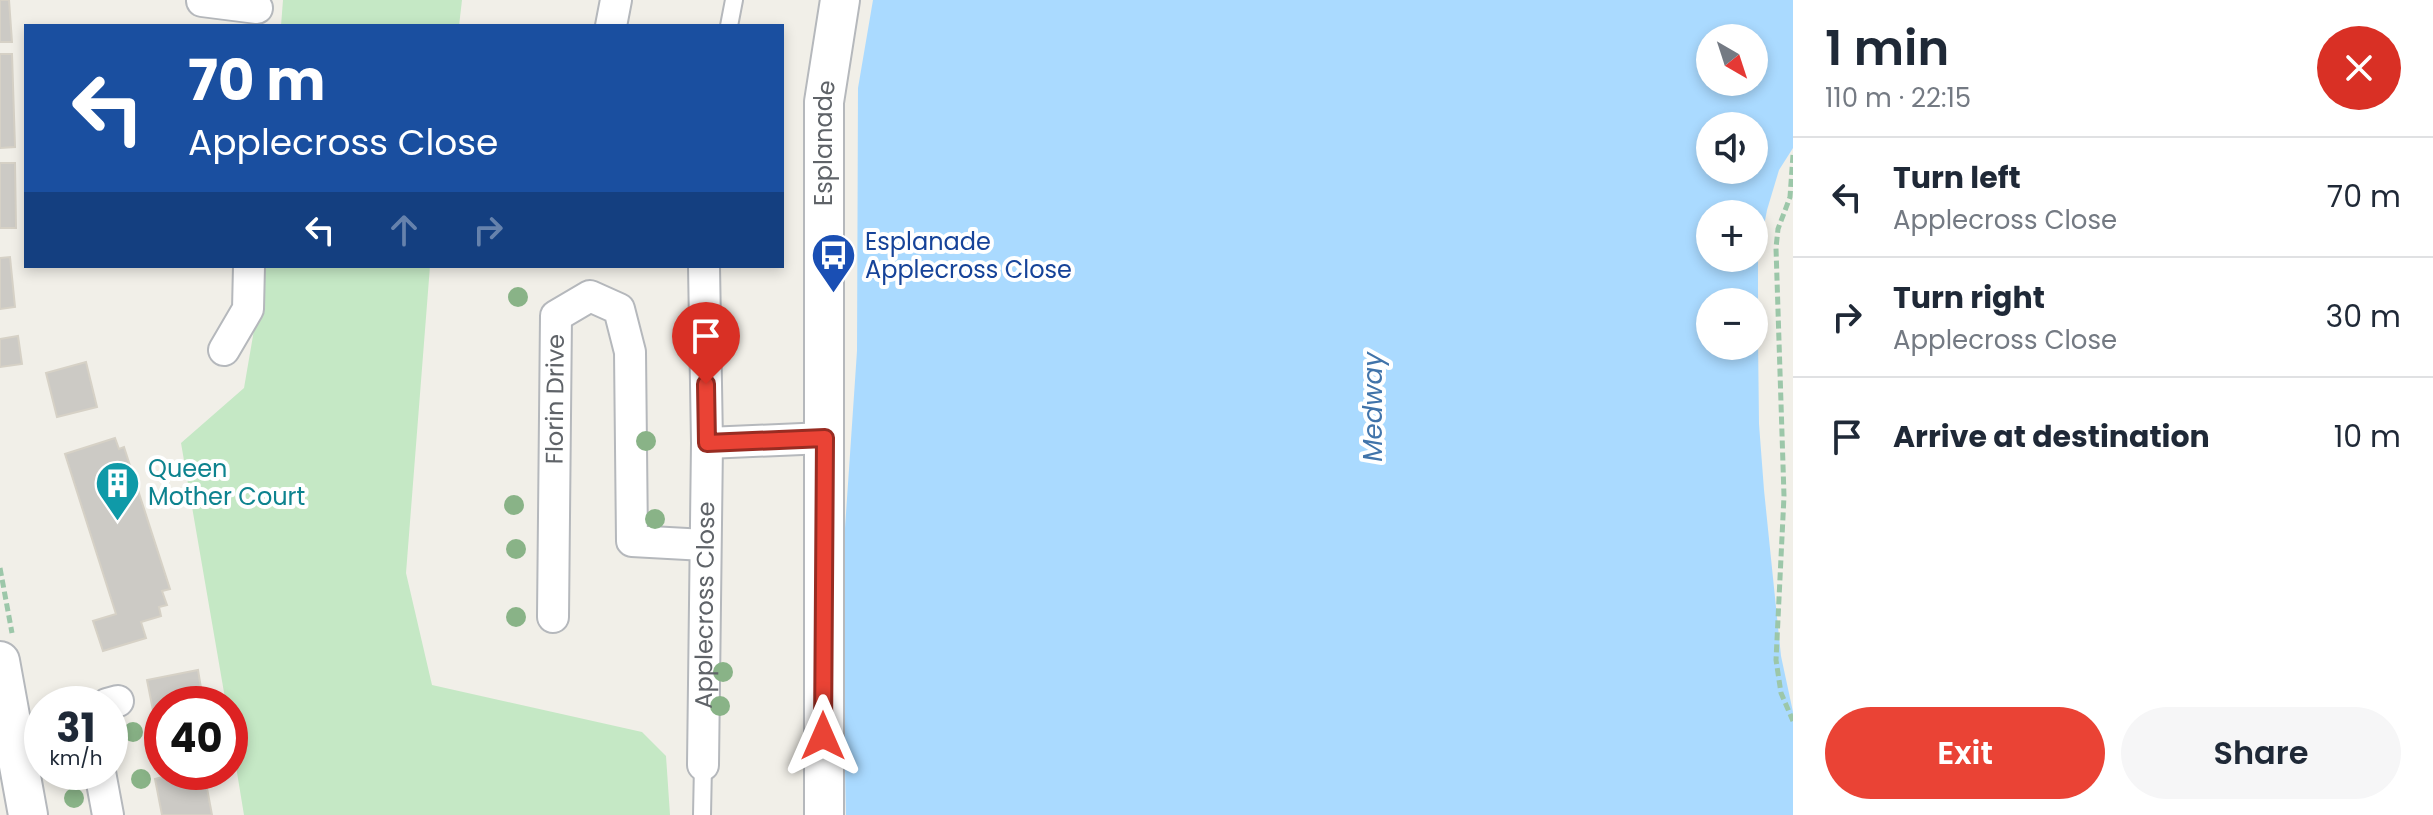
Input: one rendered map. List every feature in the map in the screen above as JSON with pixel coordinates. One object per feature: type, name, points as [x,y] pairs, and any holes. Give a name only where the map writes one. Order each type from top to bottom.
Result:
[{"type":"street","points":[[611,24],[616,0]]},
{"type":"street","name":"Esplanade","points":[[824,815],[824,102],[840,0]]},
{"type":"street","points":[[202,1],[257,11]]},
{"type":"street","points":[[224,350],[248,309],[249,268]]},
{"type":"street","name":"Applecross Close","points":[[703,765],[707,443],[704,268]]},
{"type":"street","name":"Florin Drive","points":[[553,617],[556,316],[590,296],[619,309],[630,352],[632,541],[705,545]]},
{"type":"street","points":[[707,443],[825,438]]},
{"type":"street","points":[[0,661],[28,815]]},
{"type":"street","points":[[103,790],[108,815]]},
{"type":"lane","points":[[729,24],[734,0]]},
{"type":"lane","points":[[702,815],[703,765]]},
{"type":"path","points":[[1793,155],[1790,197],[1780,222],[1776,248],[1784,496],[1776,650],[1778,682],[1793,721]]},
{"type":"green space","points":[[283,0],[462,0],[459,24],[281,24]]},
{"type":"green space","points":[[265,268],[430,268],[406,573],[432,685],[642,732],[666,756],[670,815],[244,815],[240,790],[248,790],[248,686],[223,686],[181,443],[244,388]]},
{"type":"water","name":"Medway","points":[[873,0],[1793,0],[1793,148],[1779,170],[1768,207],[1768,200],[1696,200],[1696,272],[1758,272],[1758,288],[1696,288],[1696,360],[1758,360],[1764,490],[1781,656],[1793,712],[1793,815],[846,815],[841,587],[857,351],[858,88]]},
{"type":"building","points":[[0,0],[9,0],[12,42],[0,42]]},
{"type":"building","points":[[0,54],[12,54],[15,147],[0,148]]},
{"type":"building","points":[[0,163],[15,163],[16,228],[0,228]]},
{"type":"building","points":[[10,257],[15,307],[0,309],[0,258]]},
{"type":"building","points":[[18,336],[22,364],[0,367],[0,339]]},
{"type":"building","points":[[86,362],[97,407],[57,417],[46,373]]},
{"type":"building","name":"Queen Mother Court","points":[[115,438],[119,449],[124,447],[170,589],[162,591],[167,605],[159,607],[161,616],[141,622],[146,638],[103,651],[93,621],[116,614],[65,454]]},
{"type":"building","points":[[198,670],[201,686],[148,686],[147,680]]},
{"type":"building","points":[[157,790],[207,790],[212,815],[162,815]]},
{"type":"place","name":"Esplanade Applecross Close","points":[[834,295]]},
{"type":"place","name":"Queen Mother Court","points":[[117,522]]},
{"type":"route","points":[[706,384],[707,443],[825,438],[823,736]]}]
